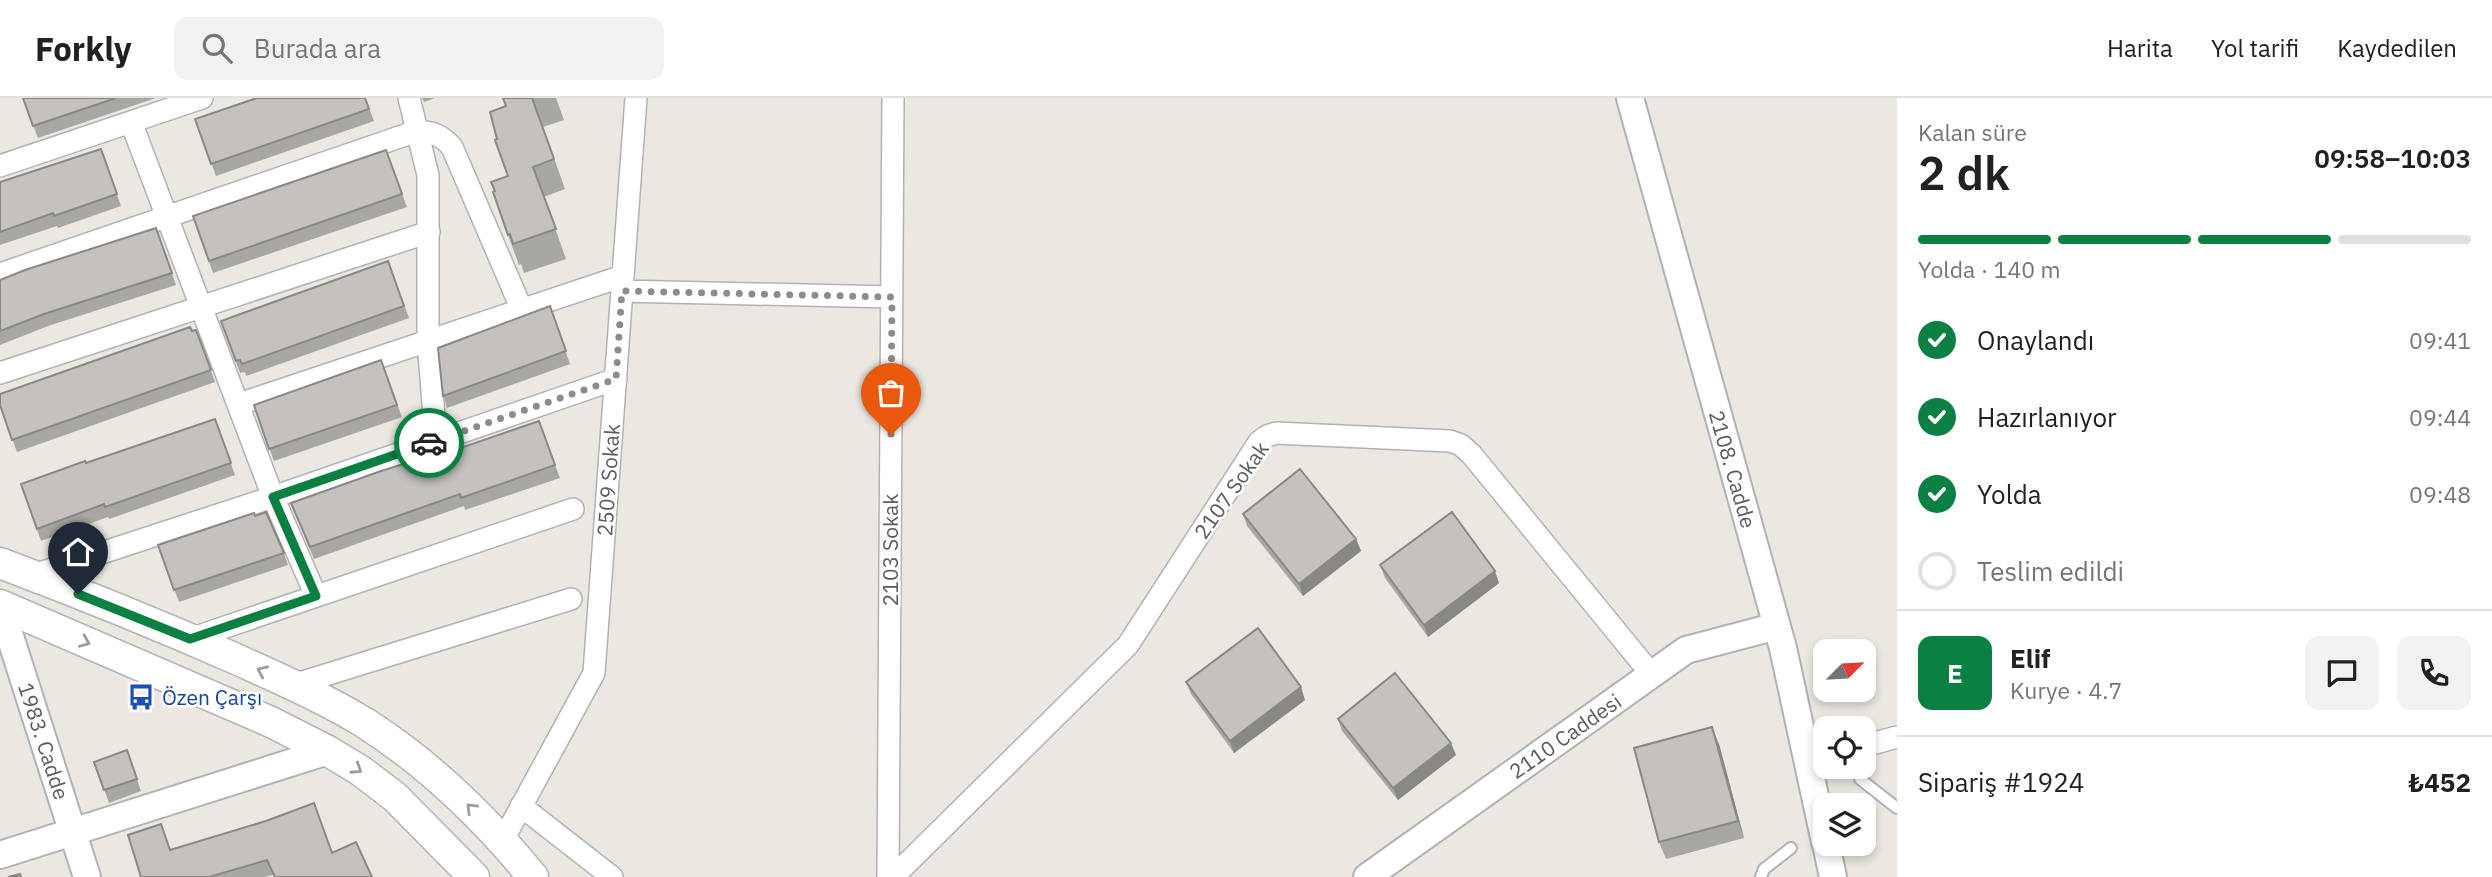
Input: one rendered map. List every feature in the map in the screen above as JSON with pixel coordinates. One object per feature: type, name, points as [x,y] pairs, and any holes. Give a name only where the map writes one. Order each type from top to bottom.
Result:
[{"type":"main road","points":[[0,563],[190,639],[293,685],[364,723],[453,791],[503,840],[533,877]]},
{"type":"main road","points":[[0,605],[271,722],[328,751],[361,771],[395,797],[474,877]]},
{"type":"street","points":[[0,166],[202,98]]},
{"type":"street","points":[[409,98],[428,175],[428,341],[436,441]]},
{"type":"street","name":"2509 Sokak","points":[[503,840],[594,673],[636,98]]},
{"type":"street","name":"2103 Sokak","points":[[891,877],[893,98]]},
{"type":"street","name":"2108. Cadde","points":[[1630,98],[1813,746]]},
{"type":"street","points":[[131,122],[273,497],[316,596]]},
{"type":"street","points":[[0,274],[418,131],[433,132],[442,136],[452,147],[522,310]]},
{"type":"street","points":[[0,373],[429,232]]},
{"type":"street","points":[[239,404],[522,310],[622,283],[892,297]]},
{"type":"street","points":[[34,575],[273,497],[616,379]]},
{"type":"street","name":"2107 Sokak","points":[[891,877],[1128,645],[1259,442],[1276,433],[1450,441],[1461,445],[1472,454],[1652,675]]},
{"type":"street","points":[[190,639],[573,509]]},
{"type":"street","points":[[293,685],[571,598]]},
{"type":"street","name":"1983. Cadde","points":[[0,605],[87,877]]},
{"type":"street","name":"2110 Caddesi","points":[[1367,877],[1692,647],[1777,626]]},
{"type":"street","points":[[1876,743],[1897,737]]},
{"type":"street","points":[[0,855],[328,751]]},
{"type":"street","points":[[521,806],[612,877]]},
{"type":"street","name":"2108. Cadde","points":[[1828,856],[1833,877]]},
{"type":"lane","points":[[1860,779],[1897,808]]},
{"type":"lane","points":[[1761,877],[1764,869],[1791,848]]},
{"type":"building","points":[[23,98],[116,98],[33,126]]},
{"type":"building","points":[[257,98],[365,98],[369,109],[211,164],[195,119]]},
{"type":"building","points":[[503,98],[532,98],[554,159],[533,167],[556,229],[513,244],[491,182],[508,176],[495,140],[497,139],[490,112],[506,106]]},
{"type":"building","points":[[101,149],[117,194],[0,232],[0,182]]},
{"type":"building","points":[[386,150],[402,194],[209,261],[193,216]]},
{"type":"building","points":[[156,228],[172,273],[0,331],[0,280]]},
{"type":"building","points":[[388,261],[404,306],[242,364],[240,360],[236,361],[221,321]]},
{"type":"building","points":[[550,306],[566,351],[443,396],[438,348]]},
{"type":"building","points":[[190,327],[192,331],[196,330],[211,370],[12,440],[0,405],[0,394]]},
{"type":"building","points":[[381,360],[397,405],[269,449],[254,405]]},
{"type":"building","points":[[215,419],[231,463],[37,529],[21,484]]},
{"type":"building","points":[[539,421],[555,465],[461,498],[460,494],[310,547],[291,503],[381,471],[413,461],[414,464]]},
{"type":"building","points":[[1300,469],[1356,539],[1299,584],[1243,514]]},
{"type":"building","points":[[266,512],[284,553],[174,590],[158,545],[254,513],[255,516]]},
{"type":"building","points":[[1452,512],[1495,571],[1424,625],[1380,565]]},
{"type":"building","points":[[1258,628],[1301,687],[1230,741],[1186,682]]},
{"type":"building","points":[[1395,673],[1451,743],[1393,788],[1338,719]]},
{"type":"building","points":[[1712,727],[1738,821],[1659,842],[1634,748]]},
{"type":"building","points":[[127,750],[137,779],[104,790],[94,762]]},
{"type":"building","points":[[314,803],[332,853],[356,842],[372,877],[275,877],[267,860],[209,877],[141,877],[128,835],[161,824],[170,850],[266,821]]},
{"type":"way so far","points":[[429,443],[616,379],[622,291],[892,297],[891,435]]},
{"type":"place","name":"Özen Çarşı","points":[[141,697]]},
{"type":"route","points":[[78,594],[190,639],[316,596],[273,497],[429,443]]}]
